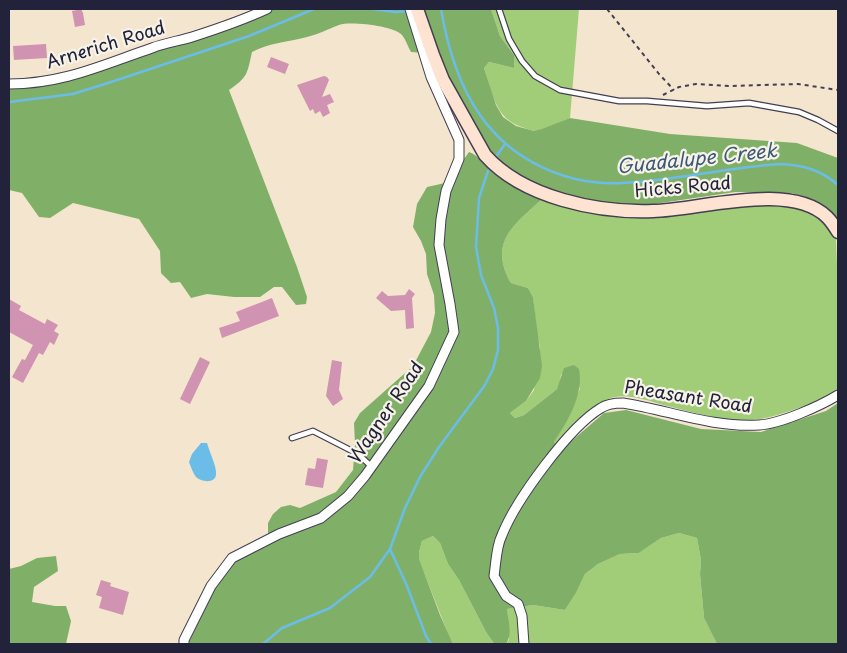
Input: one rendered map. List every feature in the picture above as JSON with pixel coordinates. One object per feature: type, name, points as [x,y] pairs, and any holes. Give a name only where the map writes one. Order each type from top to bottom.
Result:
[{"type":"street","name":"Arnerich Road","points":[[9,84],[51,81],[74,76],[153,47],[192,37],[251,17],[267,9]]},
{"type":"street","name":"Wagner Road","points":[[184,644],[184,640],[211,586],[232,558],[279,534],[321,518],[348,496],[429,386],[454,332],[439,245],[446,191],[459,159],[459,140],[431,77],[410,9]]},
{"type":"street","name":"Hicks Road","points":[[417,9],[443,80],[485,155],[493,164],[515,179],[555,197],[581,205],[619,210],[655,211],[760,200],[793,201],[814,208],[827,217],[838,232]]},
{"type":"street","name":"Pheasant Road","points":[[524,644],[522,616],[518,604],[506,596],[494,576],[501,536],[535,479],[573,432],[601,408],[623,402],[706,421],[762,426],[795,416],[838,395]]},
{"type":"lane","points":[[499,9],[509,39],[522,61],[535,76],[560,90],[619,101],[647,101],[700,106],[758,104],[799,112],[838,131]]},
{"type":"lane","points":[[292,438],[313,432],[358,454],[371,466]]},
{"type":"path","points":[[607,9],[674,90]]},
{"type":"path","points":[[647,101],[679,87],[696,84],[729,86],[798,84],[838,90]]},
{"type":"green space","points":[[267,9],[491,9],[500,36],[514,55],[514,68],[489,62],[484,68],[496,105],[503,117],[516,126],[534,131],[570,118],[670,134],[797,143],[838,158],[838,222],[833,215],[817,202],[792,193],[735,192],[654,204],[620,206],[581,203],[535,185],[496,161],[461,103],[439,54],[411,52],[402,35],[390,29],[372,25],[353,24],[339,25],[311,36],[272,45],[252,52],[246,74],[240,82],[229,90],[297,267],[307,297],[306,304],[296,305],[282,287],[274,287],[260,297],[207,294],[191,298],[180,282],[171,283],[161,273],[160,251],[139,219],[73,203],[50,218],[39,217],[22,193],[9,190],[9,84],[51,81]]},
{"type":"green space","points":[[491,9],[579,9],[570,118],[545,129],[535,131],[513,123],[500,111],[492,95],[484,68],[489,62],[514,68],[514,55],[500,36]]},
{"type":"green space","points":[[469,152],[504,181],[542,199],[514,226],[507,235],[503,245],[502,256],[511,283],[528,288],[533,297],[542,366],[540,378],[526,401],[510,413],[515,418],[524,415],[557,389],[564,368],[574,365],[579,369],[579,388],[574,407],[554,442],[561,450],[604,413],[626,410],[701,429],[761,432],[826,411],[838,403],[838,644],[717,644],[704,618],[700,574],[701,560],[697,538],[679,533],[661,538],[639,553],[620,554],[598,564],[585,574],[565,610],[533,605],[507,609],[510,632],[506,644],[494,643],[486,632],[459,580],[448,564],[440,543],[433,536],[422,541],[419,559],[453,644],[188,644],[215,588],[234,561],[268,544],[268,523],[273,514],[281,507],[290,505],[300,508],[336,492],[353,470],[354,423],[360,413],[413,366],[431,332],[435,313],[434,295],[427,274],[426,254],[413,227],[417,204],[427,187],[454,181]]},
{"type":"green space","points":[[542,199],[581,211],[621,216],[736,206],[777,205],[806,210],[824,221],[833,231],[836,240],[838,390],[805,406],[769,417],[748,420],[713,417],[634,397],[615,397],[591,410],[556,444],[554,442],[569,416],[580,388],[561,374],[557,389],[524,415],[515,418],[510,413],[526,401],[534,390],[540,347],[533,297],[528,288],[511,283],[502,256],[503,245],[507,235],[514,226]]},
{"type":"green space","points":[[679,533],[697,538],[701,560],[700,574],[704,618],[717,644],[506,644],[509,640],[507,609],[533,605],[565,610],[585,574],[598,564],[620,554],[639,553],[661,538]]},
{"type":"green space","points":[[433,536],[440,543],[448,564],[459,580],[486,632],[496,644],[453,644],[419,560],[422,541]]},
{"type":"green space","points":[[56,556],[58,571],[34,587],[32,602],[66,606],[71,621],[66,644],[9,644],[9,569],[21,566],[37,558]]},
{"type":"water","points":[[201,443],[207,443],[215,467],[216,474],[211,481],[198,479],[189,462],[192,454]]},
{"type":"building","points":[[81,9],[85,25],[75,27],[72,11]]},
{"type":"building","points":[[46,44],[47,58],[14,60],[13,46]]},
{"type":"building","points":[[271,57],[289,64],[285,74],[267,67]]},
{"type":"building","points":[[324,76],[329,80],[322,97],[330,94],[334,102],[327,105],[330,113],[323,117],[320,111],[315,114],[313,109],[310,111],[297,85]]},
{"type":"building","points":[[409,289],[415,294],[412,298],[414,328],[406,329],[405,310],[391,311],[376,298],[382,291],[388,296],[405,295]]},
{"type":"building","points":[[272,298],[279,316],[222,338],[219,328],[240,321],[236,312]]},
{"type":"building","points":[[9,299],[21,306],[19,310],[45,324],[47,319],[58,325],[54,331],[59,334],[54,345],[50,342],[43,355],[39,353],[23,383],[12,377],[22,359],[25,360],[33,345],[9,332]]},
{"type":"building","points":[[200,357],[210,362],[190,404],[180,399]]},
{"type":"building","points":[[332,360],[342,362],[339,390],[343,399],[333,406],[326,396]]},
{"type":"building","points":[[317,458],[328,460],[323,488],[305,485],[308,468],[315,469]]},
{"type":"building","points":[[101,580],[111,583],[110,586],[129,592],[123,615],[99,608],[102,597],[96,595]]},
{"type":"waterway","points":[[9,102],[73,94],[249,36],[314,9]]},
{"type":"waterway","points":[[340,9],[408,11]]},
{"type":"waterway","name":"Guadalupe Creek","points":[[441,9],[447,37],[460,78],[480,115],[508,145],[524,158],[542,167],[561,175],[581,180],[601,183],[622,183],[662,180],[781,164],[811,169],[838,185]]},
{"type":"waterway","points":[[495,158],[505,144]]},
{"type":"waterway","points":[[263,644],[282,628],[330,608],[370,577],[390,549],[405,508],[420,477],[439,447],[485,385],[493,369],[498,350],[498,328],[494,308],[481,275],[476,247],[479,198],[488,171]]},
{"type":"waterway","points":[[390,549],[431,644]]}]
